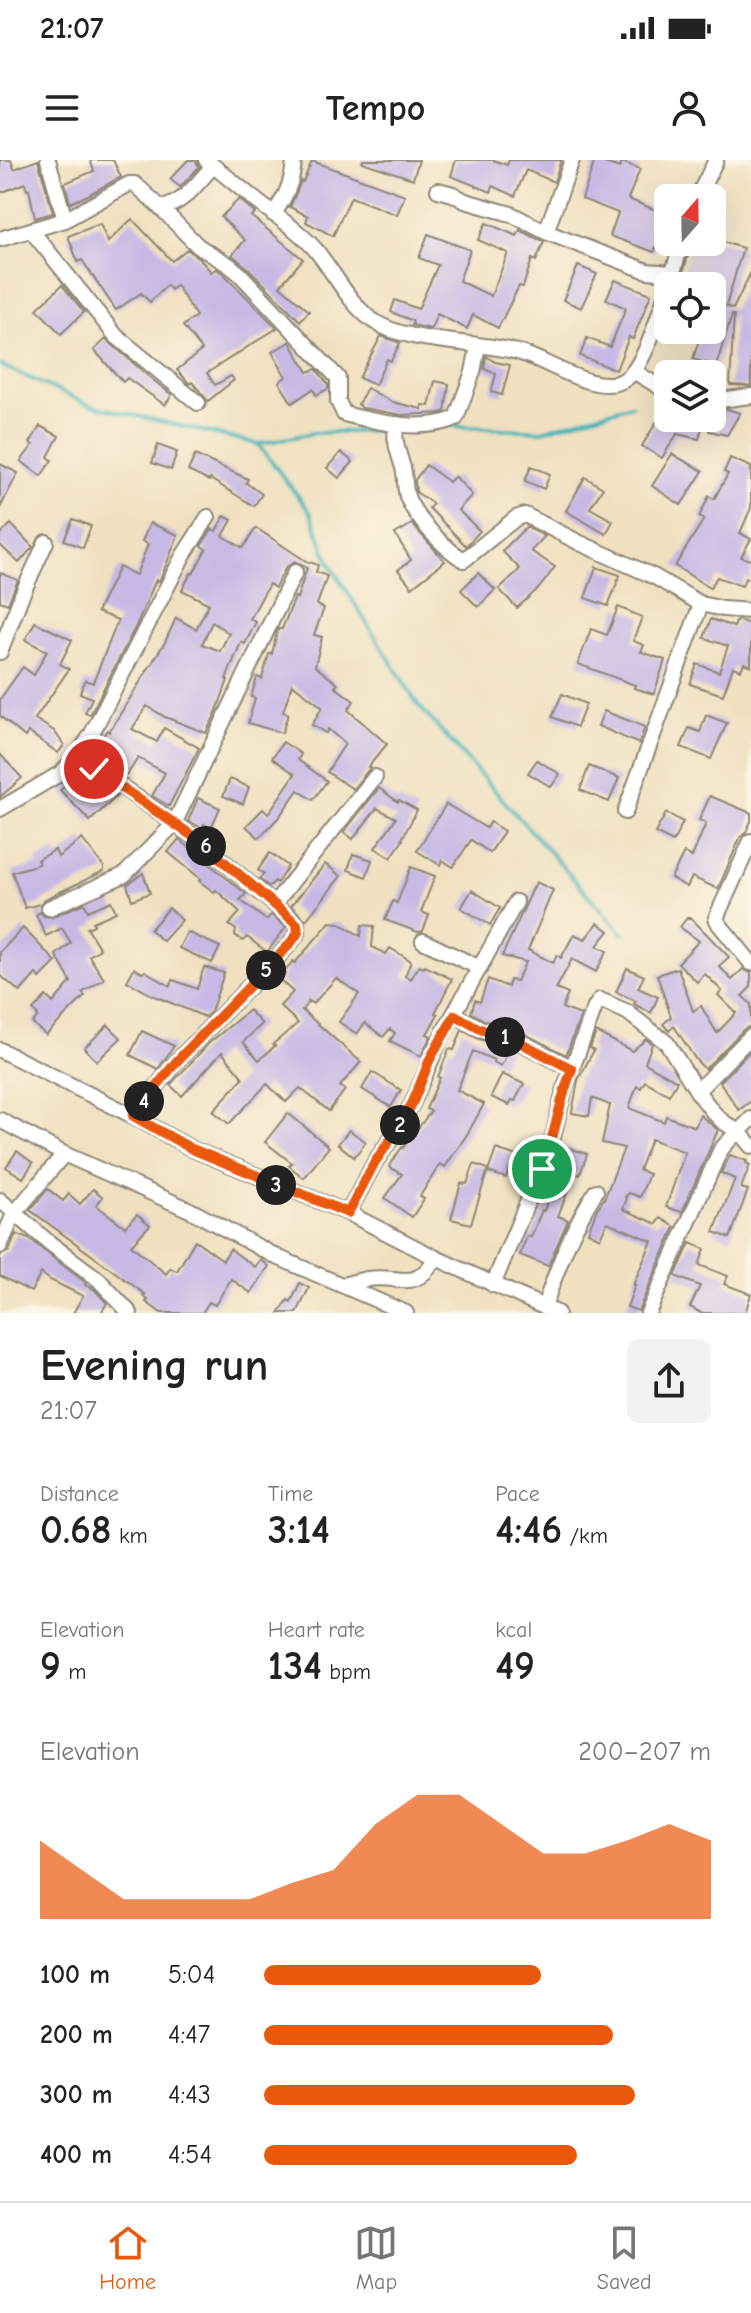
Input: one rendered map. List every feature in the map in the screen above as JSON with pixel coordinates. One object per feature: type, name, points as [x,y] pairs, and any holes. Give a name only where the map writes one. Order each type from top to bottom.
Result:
[{"type":"street","points":[[48,160],[65,220]]},
{"type":"street","points":[[273,214],[282,203],[291,180],[294,160]]},
{"type":"street","points":[[546,232],[572,160]]},
{"type":"street","points":[[704,184],[716,160]]},
{"type":"street","points":[[161,208],[173,206],[182,200],[210,163],[314,249],[373,321],[405,333],[515,351],[580,378],[606,385],[635,372],[654,323]]},
{"type":"street","points":[[0,239],[65,220],[132,183],[198,246],[240,274],[338,378],[338,401],[344,414],[370,421],[442,425],[456,418],[473,372],[478,346]]},
{"type":"street","points":[[438,190],[511,214],[546,232],[654,274]]},
{"type":"street","points":[[31,230],[116,336],[198,403]]},
{"type":"street","points":[[635,372],[654,384]]},
{"type":"street","points":[[726,399],[751,396]]},
{"type":"street","points":[[397,424],[396,443],[405,473],[407,498],[432,532],[451,552],[464,560],[516,518],[525,515],[655,577],[701,604],[751,611]]},
{"type":"street","points":[[0,809],[61,773],[77,756],[91,735],[183,556],[208,517]]},
{"type":"street","points":[[0,652],[46,542]]},
{"type":"street","points":[[49,908],[124,875],[174,824],[295,572]]},
{"type":"street","points":[[625,812],[701,604]]},
{"type":"street","points":[[77,756],[200,841],[297,924],[298,933],[290,944],[176,1062],[133,1116]]},
{"type":"street","points":[[275,903],[375,777]]},
{"type":"street","points":[[751,841],[716,918],[751,963]]},
{"type":"street","points":[[348,1213],[405,1115],[430,1059],[516,902]]},
{"type":"street","points":[[423,941],[480,968]]},
{"type":"street","points":[[493,1285],[551,1145],[565,1087],[600,1000],[627,1012],[667,1043],[697,1091],[722,1121],[740,1133],[751,1146]]},
{"type":"street","points":[[455,1015],[572,1069]]},
{"type":"street","points":[[697,1091],[751,1036]]},
{"type":"street","points":[[0,1050],[192,1149],[348,1213],[436,1258],[550,1310],[564,1247],[596,1191]]},
{"type":"street","points":[[648,1313],[720,1151],[751,1119]]},
{"type":"street","points":[[0,1120],[64,1154],[190,1210],[277,1257],[406,1313]]},
{"type":"street","points":[[0,1246],[9,1221],[64,1154]]},
{"type":"street","points":[[0,1200],[47,1241],[98,1279],[130,1313]]},
{"type":"street","points":[[343,1285],[370,1279],[408,1281],[422,1277],[436,1258]]},
{"type":"building","points":[[0,160],[11,160],[14,169],[38,160],[53,213],[35,218],[25,183],[0,193]]},
{"type":"building","points":[[90,160],[113,160],[121,177],[70,203],[65,183],[94,171]]},
{"type":"building","points":[[188,160],[195,160],[199,167],[180,187],[170,179]]},
{"type":"building","points":[[363,160],[419,160],[413,179]]},
{"type":"building","points":[[456,160],[493,160],[507,165],[509,160],[561,160],[554,182],[526,170],[515,196],[493,186],[491,192],[451,176]]},
{"type":"building","points":[[595,160],[620,168],[622,162],[640,169],[628,199],[654,209],[654,252],[610,236],[618,213],[582,199]]},
{"type":"building","points":[[312,161],[405,195],[397,215],[351,197],[333,236],[306,222],[308,216],[290,207]]},
{"type":"building","points":[[239,199],[255,213],[251,216],[303,259],[280,286],[309,311],[300,321],[232,255],[245,240],[221,217]]},
{"type":"building","points":[[132,219],[172,261],[187,249],[211,272],[216,269],[223,273],[277,328],[207,373],[215,385],[231,376],[234,380],[208,401],[177,370],[202,350],[183,326],[196,316],[176,285],[171,290],[167,285],[150,302],[141,293],[116,310],[82,260],[78,262],[68,236],[100,224],[108,242]]},
{"type":"building","points":[[486,223],[517,236],[520,230],[544,242],[536,261],[532,259],[523,287],[519,286],[498,328],[473,315],[467,329],[437,314],[431,329],[412,325],[413,321],[391,312],[395,300],[418,309],[438,265],[419,258],[428,234],[470,250],[459,281],[491,296],[508,253],[478,240]]},
{"type":"building","points":[[726,243],[743,248],[726,306],[726,272],[683,272],[688,256],[726,256]]},
{"type":"building","points":[[578,266],[597,274],[581,308],[563,300]]},
{"type":"building","points":[[751,272],[751,386],[730,385],[732,315],[726,334],[726,306],[733,309]]},
{"type":"building","points":[[615,280],[651,294],[633,339],[629,337],[616,370],[580,356],[587,338],[610,347],[626,308],[606,299]]},
{"type":"building","points":[[62,285],[84,312],[61,334],[37,309]]},
{"type":"building","points":[[381,336],[400,343],[391,361],[387,359],[375,385],[359,378]]},
{"type":"building","points":[[106,339],[172,395],[165,405],[127,378],[123,382],[94,350]]},
{"type":"building","points":[[290,342],[308,372],[316,369],[328,384],[328,389],[316,395],[313,389],[292,403],[279,382],[286,377],[272,352]]},
{"type":"building","points":[[698,344],[723,344],[718,360],[693,359]]},
{"type":"building","points":[[486,356],[495,362],[510,365],[502,395],[491,392],[496,374],[484,369]]},
{"type":"building","points":[[435,381],[449,384],[445,411],[441,413],[402,415],[362,408],[358,404],[367,388],[392,402],[422,409],[422,405],[429,406]]},
{"type":"building","points":[[726,409],[740,413],[727,435],[714,432],[726,432]]},
{"type":"building","points":[[40,426],[59,436],[48,457],[52,460],[41,476],[21,461],[33,445],[30,443]]},
{"type":"building","points":[[654,426],[654,432],[701,432],[699,439],[677,434],[662,458],[642,446]]},
{"type":"building","points":[[158,445],[177,452],[171,470],[152,463]]},
{"type":"building","points":[[341,452],[353,462],[339,478],[327,468]]},
{"type":"building","points":[[672,454],[703,471],[681,505],[652,486]]},
{"type":"building","points":[[195,455],[248,479],[246,483],[262,494],[254,506],[210,479],[188,471]]},
{"type":"building","points":[[730,458],[751,467],[751,508],[740,533],[751,539],[741,557],[751,560],[751,579],[745,578],[742,586],[717,577],[710,588],[675,566],[704,519],[699,517],[709,496],[714,499],[728,474],[724,472]]},
{"type":"building","points":[[0,464],[18,473],[0,508]]},
{"type":"building","points":[[426,465],[449,482],[455,476],[472,495],[458,510],[480,531],[466,546],[429,508],[433,504],[416,492],[415,480]]},
{"type":"building","points":[[531,466],[550,474],[544,489],[525,481]]},
{"type":"building","points":[[585,477],[603,488],[590,508],[613,521],[606,534],[566,511]]},
{"type":"building","points":[[224,516],[232,520],[223,536],[243,548],[256,528],[309,563],[318,565],[316,572],[327,576],[317,605],[324,608],[314,635],[322,637],[315,666],[354,701],[348,710],[387,744],[353,789],[327,772],[345,744],[328,729],[326,733],[312,725],[322,707],[292,684],[283,712],[288,714],[282,733],[248,723],[257,677],[262,679],[277,632],[282,629],[297,598],[307,568],[295,562],[286,567],[275,588],[269,584],[250,619],[256,622],[245,644],[241,642],[206,733],[165,717],[147,706],[132,729],[157,742],[164,728],[199,748],[169,806],[152,796],[165,773],[138,758],[127,775],[123,775],[91,753],[107,730],[109,732],[165,642],[176,618],[196,629],[209,604],[182,590],[206,549],[201,546],[212,529],[216,531]],"holes":[[[212,622],[229,633],[220,651],[202,644]]]},
{"type":"building","points":[[73,519],[91,526],[83,548],[64,540]]},
{"type":"building","points":[[150,523],[178,535],[163,573],[159,581],[156,580],[90,715],[85,713],[92,698],[80,693],[85,680],[93,683],[118,620],[97,612],[119,567],[136,575],[148,544],[142,541]]},
{"type":"building","points":[[11,524],[33,547],[19,563],[0,545],[0,535]]},
{"type":"building","points":[[412,524],[445,561],[412,587],[398,570],[411,560],[395,534]]},
{"type":"building","points":[[526,527],[545,536],[531,551],[555,567],[540,587],[517,608],[499,589],[520,569],[502,551]]},
{"type":"building","points":[[596,567],[620,575],[608,606],[585,598]]},
{"type":"building","points":[[0,573],[18,580],[8,604],[0,601]]},
{"type":"building","points":[[478,573],[495,590],[478,607],[461,590]]},
{"type":"building","points":[[618,607],[642,617],[633,641],[644,645],[641,652],[665,660],[654,694],[578,664],[591,629],[607,635]]},
{"type":"building","points":[[711,619],[734,627],[737,620],[751,624],[751,666],[744,663],[741,670],[733,667],[723,695],[690,684],[697,664],[719,672],[728,646],[704,638]]},
{"type":"building","points":[[35,622],[72,640],[60,664],[69,669],[35,719],[54,731],[64,745],[58,753],[28,732],[25,737],[0,716],[0,699],[23,667],[34,675],[47,651],[25,640]]},
{"type":"building","points":[[562,694],[586,704],[577,727],[552,717]]},
{"type":"building","points":[[604,711],[645,727],[639,744],[598,726]]},
{"type":"building","points":[[706,715],[727,723],[711,759],[681,747],[689,728],[700,732]]},
{"type":"building","points":[[283,742],[301,754],[298,760],[327,781],[313,800],[298,790],[259,838],[246,826],[263,809],[268,814],[295,774],[272,758]]},
{"type":"building","points":[[0,754],[22,778],[0,797]]},
{"type":"building","points":[[537,760],[560,774],[551,787],[528,773]]},
{"type":"building","points":[[589,766],[619,778],[609,802],[580,790]]},
{"type":"building","points":[[81,771],[106,794],[110,791],[117,796],[90,821],[60,790]]},
{"type":"building","points":[[230,779],[249,787],[243,804],[223,796]]},
{"type":"building","points":[[379,788],[398,802],[417,810],[391,858],[375,848],[396,818],[377,808],[353,839],[344,832]]},
{"type":"building","points":[[710,796],[751,813],[751,821],[740,838],[718,889],[692,877],[687,887],[671,878],[684,853],[692,857],[706,823],[699,820]]},
{"type":"building","points":[[198,798],[220,808],[211,828],[204,824],[202,828],[188,821]]},
{"type":"building","points":[[446,804],[486,828],[490,822],[504,831],[490,853],[471,840],[453,867],[442,860],[440,865],[417,851]]},
{"type":"building","points":[[666,813],[683,822],[673,842],[655,833]]},
{"type":"building","points":[[82,839],[104,871],[40,904],[25,908],[12,872],[39,864],[37,860],[55,850],[58,857]]},
{"type":"building","points":[[179,839],[246,894],[240,900],[266,920],[271,915],[286,927],[267,952],[247,937],[243,941],[235,935],[236,930],[229,925],[240,912],[216,890],[214,892],[199,881],[201,879],[168,852]]},
{"type":"building","points":[[270,853],[288,866],[277,883],[275,881],[269,887],[259,879],[264,874],[258,870]]},
{"type":"building","points":[[353,854],[372,860],[366,877],[348,870]]},
{"type":"building","points":[[325,864],[341,876],[306,920],[291,906]]},
{"type":"building","points":[[411,867],[435,876],[421,912],[429,915],[423,931],[418,932],[385,920],[393,901],[397,903]]},
{"type":"building","points":[[143,873],[150,893],[132,900],[127,885]]},
{"type":"building","points":[[536,882],[553,890],[528,950],[553,963],[557,955],[561,958],[574,934],[585,939],[598,923],[609,931],[597,946],[607,951],[596,972],[572,959],[556,989],[568,994],[562,1008],[581,1015],[566,1055],[527,1035],[471,1013],[475,1000],[480,1002],[488,979],[508,987],[510,980],[516,981],[526,962],[502,956]]},
{"type":"building","points":[[472,890],[500,908],[490,925],[461,908]]},
{"type":"building","points":[[111,901],[116,912],[87,928],[100,949],[89,956],[104,979],[82,993],[85,996],[46,1035],[32,1023],[38,1016],[33,1010],[46,996],[53,1003],[71,982],[56,955],[71,943],[62,928],[46,936],[36,915],[40,912],[52,917],[84,903],[88,911]]},
{"type":"building","points":[[169,908],[182,920],[163,941],[150,930]]},
{"type":"building","points":[[687,918],[691,918],[729,957],[719,966],[732,980],[743,969],[751,973],[751,987],[742,996],[751,1004],[751,1026],[744,1029],[705,1069],[674,1026],[669,1031],[663,1024],[671,1017],[657,975],[678,968],[693,1011],[701,1006],[717,1033],[736,1013],[718,995],[722,991],[705,974],[697,982],[678,963],[699,941],[680,927]]},
{"type":"building","points":[[330,922],[339,923],[361,936],[362,925],[374,926],[372,947],[386,954],[390,948],[411,961],[405,976],[411,979],[419,966],[425,966],[452,979],[435,1013],[438,1014],[427,1034],[431,1036],[421,1056],[390,1041],[395,1033],[390,1029],[383,1037],[365,1023],[357,1034],[339,1022],[359,994],[336,978],[313,1004],[309,1001],[302,1010],[361,1062],[340,1086],[345,1090],[329,1111],[300,1088],[286,1102],[267,1084],[229,1124],[213,1111],[243,1078],[222,1052],[182,1096],[170,1085],[209,1043],[249,1010],[262,1024],[243,1042],[259,1060],[298,1023],[280,1006],[293,992],[281,981],[293,961],[295,963]]},
{"type":"building","points":[[23,928],[56,962],[40,978],[36,974],[20,992],[0,975],[0,952]]},
{"type":"building","points":[[187,932],[220,947],[212,963],[179,948]]},
{"type":"building","points":[[204,967],[224,973],[211,1012],[205,1017],[127,981],[134,968],[170,986],[173,980],[197,989]]},
{"type":"building","points":[[627,968],[644,976],[638,988],[658,997],[651,1013],[634,1004],[636,1001],[616,992]]},
{"type":"building","points":[[108,1025],[121,1038],[97,1061],[84,1048]]},
{"type":"building","points":[[462,1030],[509,1050],[501,1066],[473,1051],[457,1090],[484,1104],[445,1167],[440,1164],[420,1196],[424,1199],[412,1217],[385,1198],[402,1174],[389,1167],[431,1111],[426,1109],[438,1077],[449,1049],[454,1050]]},
{"type":"building","points":[[142,1031],[174,1046],[158,1069],[130,1055]]},
{"type":"building","points":[[596,1032],[632,1051],[646,1039],[652,1044],[645,1063],[677,1081],[669,1095],[645,1081],[641,1088],[637,1086],[629,1108],[664,1122],[666,1116],[695,1127],[700,1115],[718,1130],[682,1212],[666,1207],[685,1152],[651,1139],[639,1170],[649,1174],[640,1197],[629,1193],[625,1197],[623,1209],[657,1224],[661,1218],[675,1227],[638,1311],[627,1307],[652,1241],[607,1222],[600,1238],[588,1232],[624,1148],[602,1143],[610,1105],[592,1098],[589,1116],[572,1113],[578,1080],[594,1050],[590,1048]]},
{"type":"building","points":[[751,1050],[751,1101],[739,1110],[720,1082]]},
{"type":"building","points":[[372,1072],[401,1090],[391,1107],[362,1089]]},
{"type":"building","points":[[502,1074],[524,1084],[515,1101],[512,1100],[509,1105],[491,1097]]},
{"type":"building","points":[[288,1113],[329,1147],[304,1178],[289,1166],[292,1163],[265,1142]]},
{"type":"building","points":[[349,1130],[366,1142],[354,1157],[338,1144]]},
{"type":"building","points":[[566,1147],[587,1154],[580,1175],[575,1173],[558,1216],[568,1220],[548,1266],[520,1255],[527,1236],[531,1237],[544,1211],[550,1193],[543,1190],[549,1175],[556,1178]]},
{"type":"building","points":[[496,1149],[520,1157],[523,1149],[537,1154],[528,1174],[510,1167],[506,1178],[488,1172]]},
{"type":"building","points":[[17,1151],[33,1163],[23,1178],[6,1167]]},
{"type":"building","points":[[730,1155],[750,1165],[741,1188],[748,1190],[730,1238],[714,1232],[735,1179],[721,1173]]},
{"type":"building","points":[[474,1164],[488,1169],[471,1224],[451,1219],[461,1183],[467,1184]]},
{"type":"building","points":[[48,1189],[63,1201],[69,1194],[80,1204],[93,1189],[103,1197],[96,1205],[125,1227],[137,1214],[150,1225],[131,1245],[166,1274],[170,1268],[177,1271],[195,1240],[223,1260],[230,1249],[255,1267],[261,1260],[269,1266],[251,1293],[231,1279],[215,1305],[209,1302],[202,1313],[161,1313],[146,1302],[145,1294],[30,1210]]},
{"type":"building","points":[[16,1234],[29,1239],[94,1289],[107,1303],[101,1313],[73,1313],[83,1296],[41,1273],[31,1292],[0,1276],[0,1256],[9,1251]]},
{"type":"building","points":[[690,1243],[705,1249],[699,1265],[728,1276],[724,1284],[751,1294],[745,1313],[701,1313],[690,1307],[700,1286],[675,1276]]},
{"type":"building","points":[[300,1283],[309,1288],[297,1313],[279,1313],[288,1300],[291,1302]]},
{"type":"waterway","points":[[0,365],[90,405],[258,444],[314,433],[388,430]]},
{"type":"waterway","points":[[452,426],[542,431],[631,405]]},
{"type":"waterway","points":[[258,444],[310,512],[331,566],[418,705],[623,934]]},
{"type":"route","points":[[94,769],[200,841],[297,924],[298,933],[290,944],[176,1062],[133,1116],[192,1149],[348,1213],[375,1162],[413,1102],[430,1059],[455,1015],[572,1069],[542,1169]]}]
